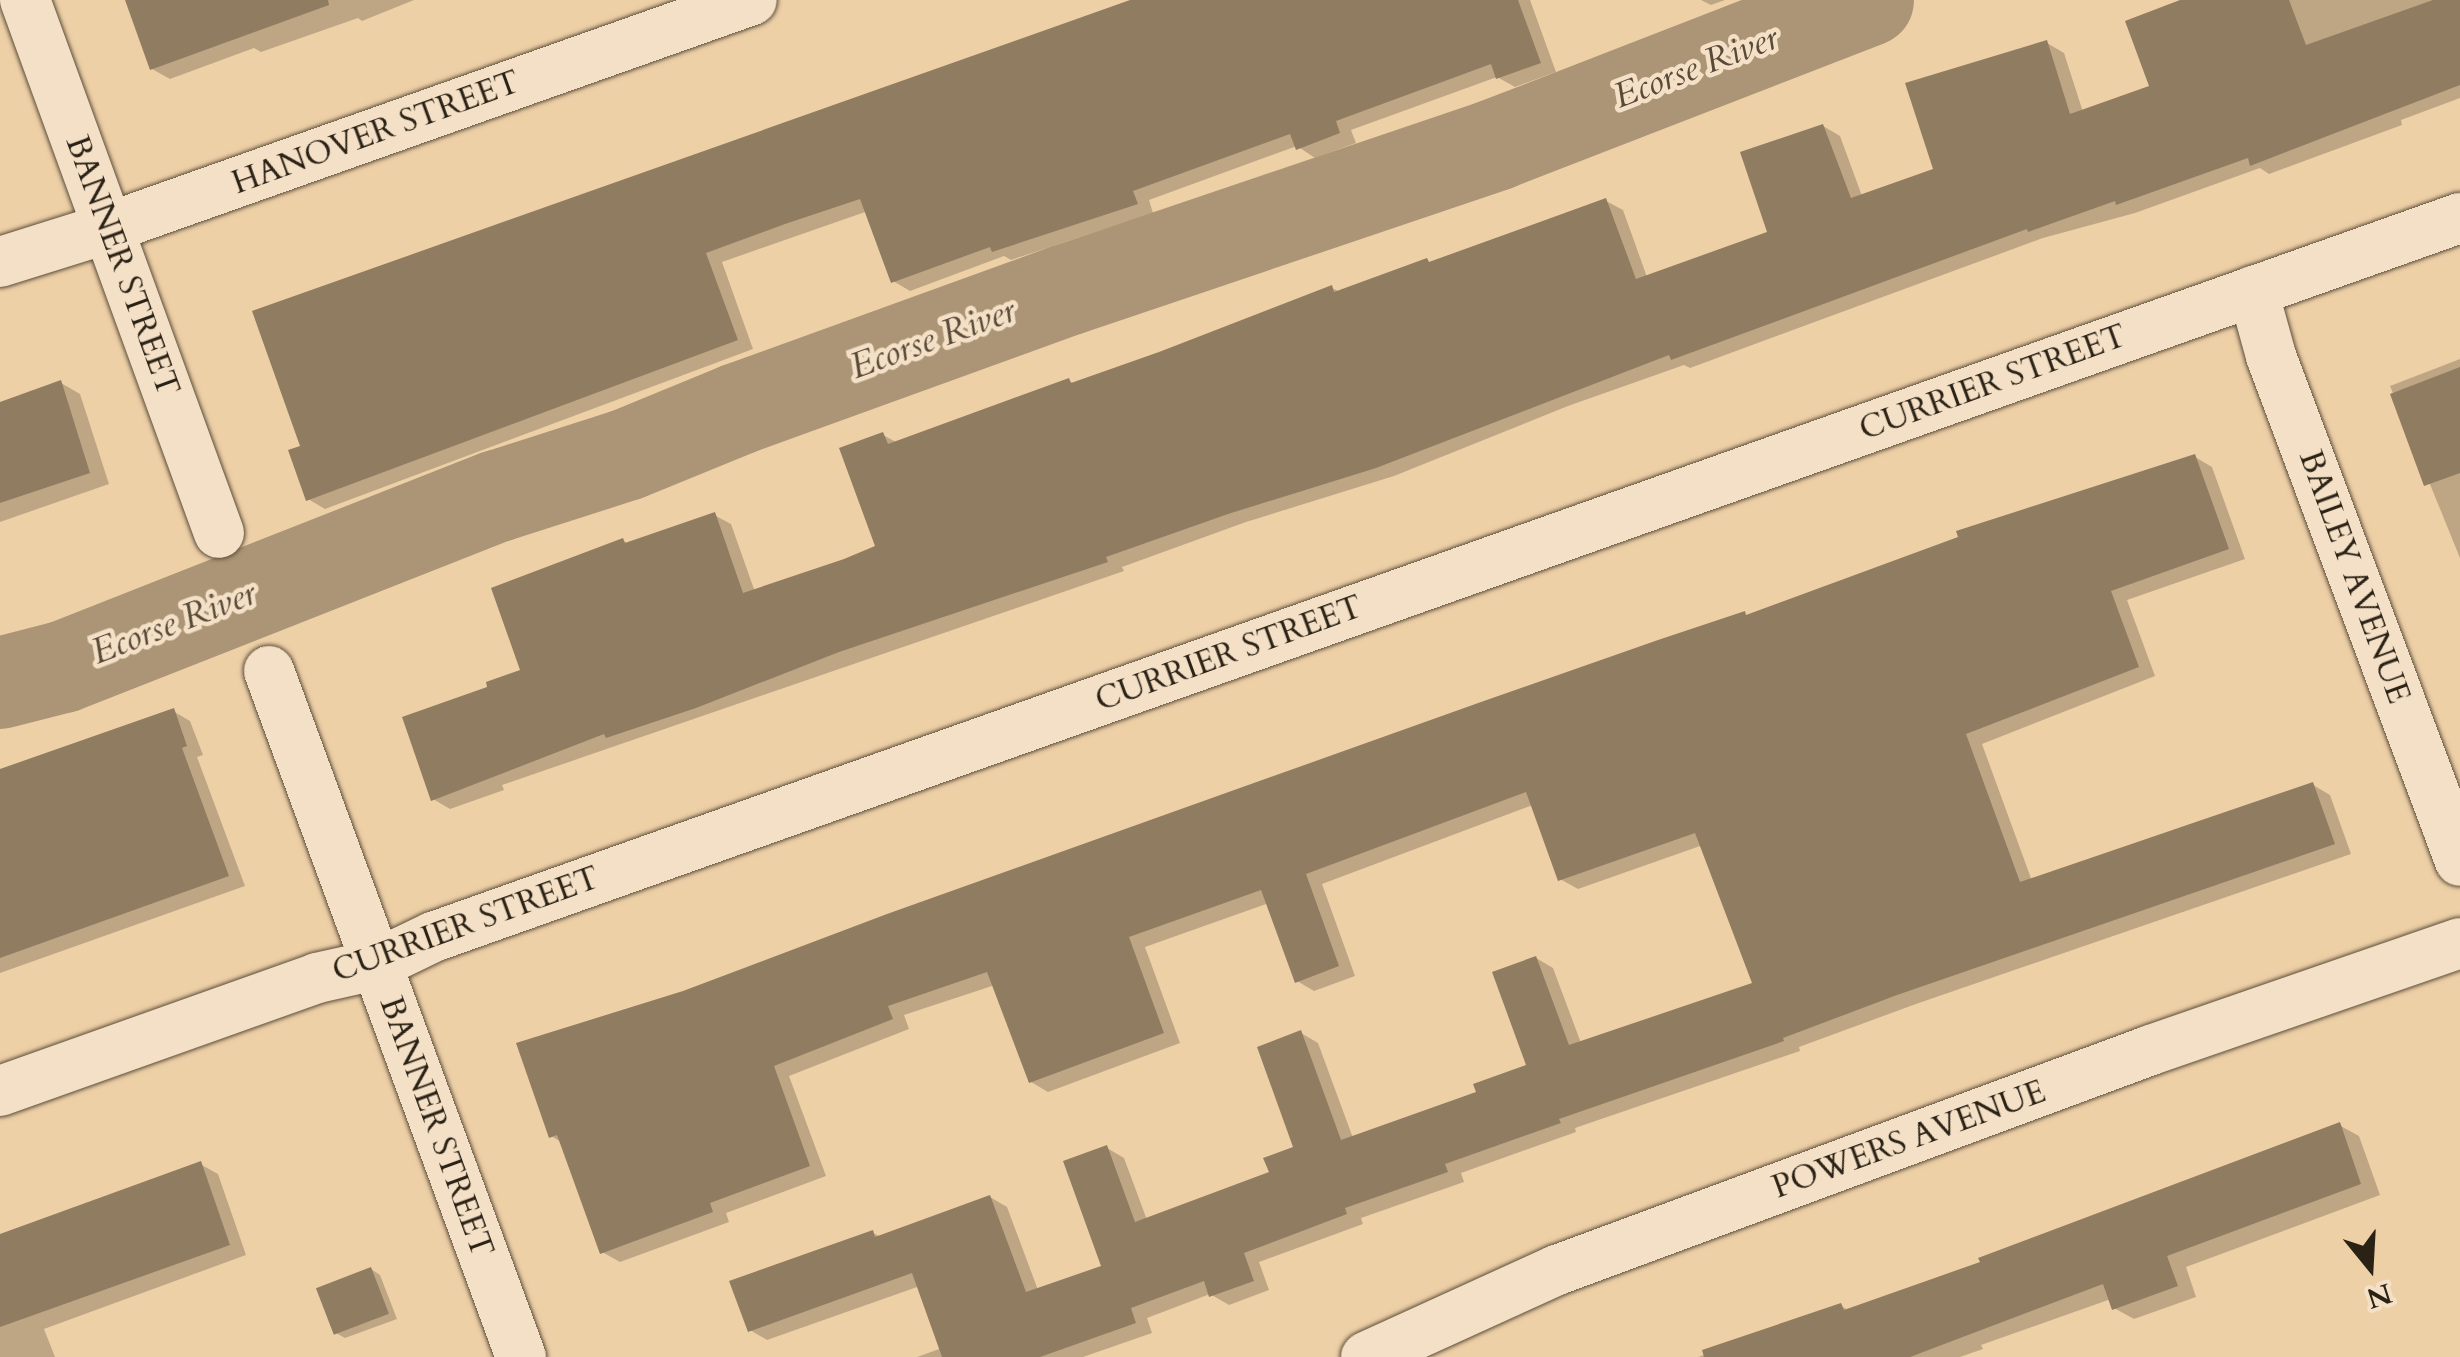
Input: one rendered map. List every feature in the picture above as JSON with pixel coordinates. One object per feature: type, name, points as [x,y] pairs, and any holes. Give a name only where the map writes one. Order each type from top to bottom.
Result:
[{"type":"street","name":"BANNER STREET","points":[[25,0],[105,230],[219,533]]},
{"type":"street","name":"HANOVER STREET","points":[[0,262],[105,230],[752,0]]},
{"type":"street","name":"CURRIER STREET","points":[[0,1091],[317,978],[375,964],[452,930],[2460,218]]},
{"type":"street","name":"BAILEY AVENUE","points":[[2253,291],[2272,356],[2460,861]]},
{"type":"street","name":"BANNER STREET","points":[[270,671],[522,1357]]},
{"type":"street","name":"POWERS AVENUE","points":[[1366,1357],[1557,1270],[2151,1050],[2460,944]]},
{"type":"building","points":[[125,0],[328,0],[329,5],[150,70]]},
{"type":"building","points":[[1130,0],[1518,0],[1541,63],[1496,79],[1491,64],[1336,121],[1340,133],[1296,150],[1290,134],[1133,191],[1138,204],[992,252],[990,247],[891,283],[860,199],[785,224],[706,253],[738,340],[306,501],[288,450],[300,446],[252,311]]},
{"type":"building","points":[[2180,0],[2289,0],[2306,45],[2433,0],[2460,0],[2460,85],[2250,166],[2248,158],[2116,205],[2115,201],[2028,232],[2027,229],[1671,360],[1669,355],[1376,468],[1228,514],[1106,557],[1108,562],[839,652],[696,708],[606,738],[604,734],[431,801],[402,717],[487,687],[486,682],[520,670],[491,588],[623,538],[625,543],[715,512],[743,593],[844,559],[875,546],[839,448],[883,432],[888,444],[1069,378],[1071,383],[1159,352],[1332,285],[1334,292],[1427,258],[1429,262],[1606,198],[1636,279],[1767,232],[1740,152],[1823,124],[1851,198],[1933,169],[1905,83],[2047,40],[2070,114],[2149,86],[2125,21]]},
{"type":"building","points":[[2460,367],[2460,473],[2424,486],[2390,394]]},
{"type":"building","points":[[61,380],[90,473],[0,503],[0,402]]},
{"type":"building","points":[[2195,454],[2229,549],[2111,591],[2139,667],[1966,734],[2020,882],[2313,782],[2335,844],[1897,995],[1783,1038],[1784,1041],[1559,1119],[1561,1123],[1445,1164],[1448,1172],[1345,1208],[1347,1214],[1244,1253],[1254,1281],[1209,1297],[1204,1281],[1131,1308],[1136,1323],[1040,1357],[942,1357],[912,1273],[748,1332],[729,1281],[873,1230],[875,1237],[990,1195],[1026,1292],[1101,1266],[1063,1161],[1107,1145],[1135,1222],[1269,1172],[1263,1158],[1293,1147],[1257,1047],[1301,1030],[1341,1140],[1476,1092],[1473,1084],[1526,1065],[1492,972],[1536,956],[1569,1045],[1752,983],[1695,833],[1558,881],[1526,792],[1306,874],[1339,966],[1295,983],[1261,890],[1129,937],[1164,1033],[1029,1083],[987,972],[888,1006],[893,1019],[774,1066],[810,1166],[710,1203],[713,1212],[600,1254],[557,1135],[549,1138],[516,1043],[683,991],[1481,702],[1745,611],[1746,615],[1958,537],[1956,531]]},
{"type":"building","points":[[174,708],[187,746],[182,748],[229,876],[0,958],[0,769]]},
{"type":"building","points":[[2340,1122],[2361,1184],[2167,1256],[2178,1286],[2112,1310],[2103,1284],[1910,1357],[1704,1357],[1702,1350],[1841,1303],[1844,1310],[1980,1262],[1978,1258]]},
{"type":"building","points":[[201,1161],[230,1245],[0,1327],[0,1234]]},
{"type":"building","points":[[371,1267],[389,1314],[334,1335],[316,1288]]},
{"type":"waterway","name":"Ecorse River","points":[[0,683],[63,667],[498,496],[626,455],[738,409],[1067,290],[1495,145],[1868,0]]}]
